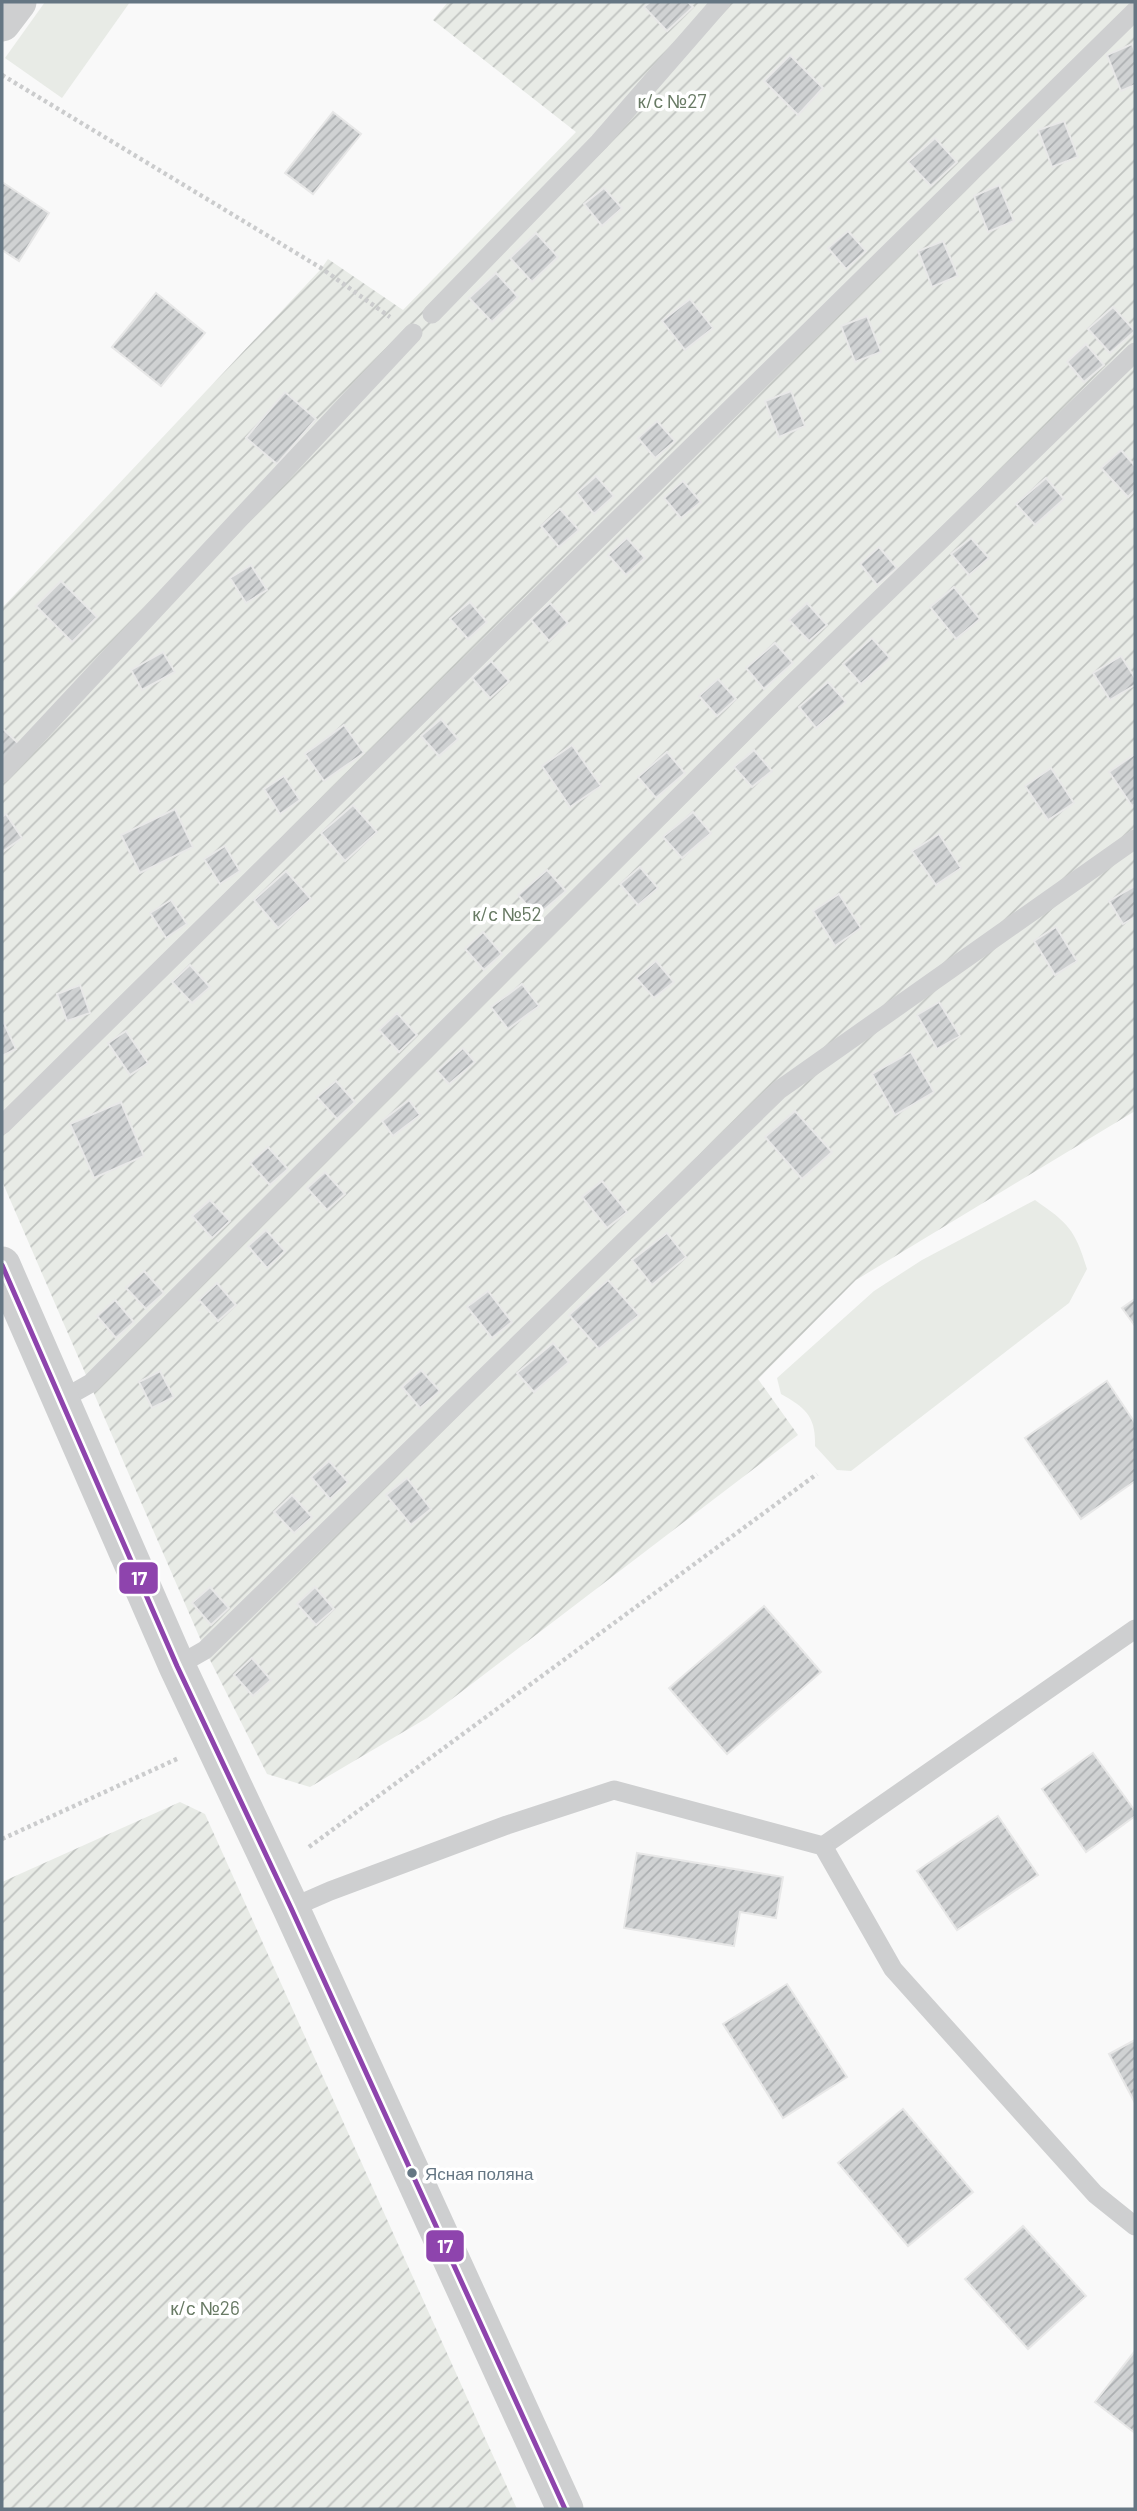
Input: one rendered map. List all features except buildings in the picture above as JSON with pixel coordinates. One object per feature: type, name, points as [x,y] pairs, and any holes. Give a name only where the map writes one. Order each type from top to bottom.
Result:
[{"type":"street","points":[[2,23],[18,2]]},
{"type":"street","points":[[2,1265],[177,1666],[291,1908],[565,2509]]},
{"type":"lane","points":[[432,314],[599,142],[722,2]]},
{"type":"lane","points":[[2,1125],[1135,11]]},
{"type":"lane","points":[[2,773],[413,333]]},
{"type":"lane","points":[[61,1400],[91,1383],[780,696],[1135,352]]},
{"type":"lane","points":[[177,1666],[205,1650],[779,1090],[1135,839]]},
{"type":"lane","points":[[823,1846],[1135,1629]]},
{"type":"lane","points":[[291,1908],[494,1830],[614,1790],[823,1846],[893,1969],[1095,2194],[1135,2226]]},
{"type":"path","points":[[2,75],[321,268],[413,333]]},
{"type":"path","points":[[309,1847],[817,1474]]},
{"type":"path","points":[[2,1839],[212,1742]]},
{"type":"green space","points":[[45,2],[130,2],[62,98],[5,58]]},
{"type":"green space","name":"к/с №52","points":[[448,2],[1135,2],[1135,1111],[856,1280],[758,1379],[798,1435],[427,1718],[310,1787],[267,1774],[205,1650],[2,1181],[2,608],[328,259],[403,310],[576,132],[433,20]]},
{"type":"green space","points":[[1035,1200],[1063,1221],[1083,1255],[1087,1269],[1069,1303],[851,1471],[837,1470],[815,1446],[814,1428],[808,1414],[781,1394],[777,1378],[874,1291],[922,1260]]},
{"type":"green space","name":"к/с №26","points":[[180,1802],[205,1814],[517,2509],[2,2509],[2,1882]]},
{"type":"transit line","name":"17","points":[[2,1265],[177,1666],[291,1908],[565,2509]]},
{"type":"place","name":"Ясная поляна","points":[[412,2173]]},
{"type":"park label","name":"к/с №27","points":[[672,100]]}]
